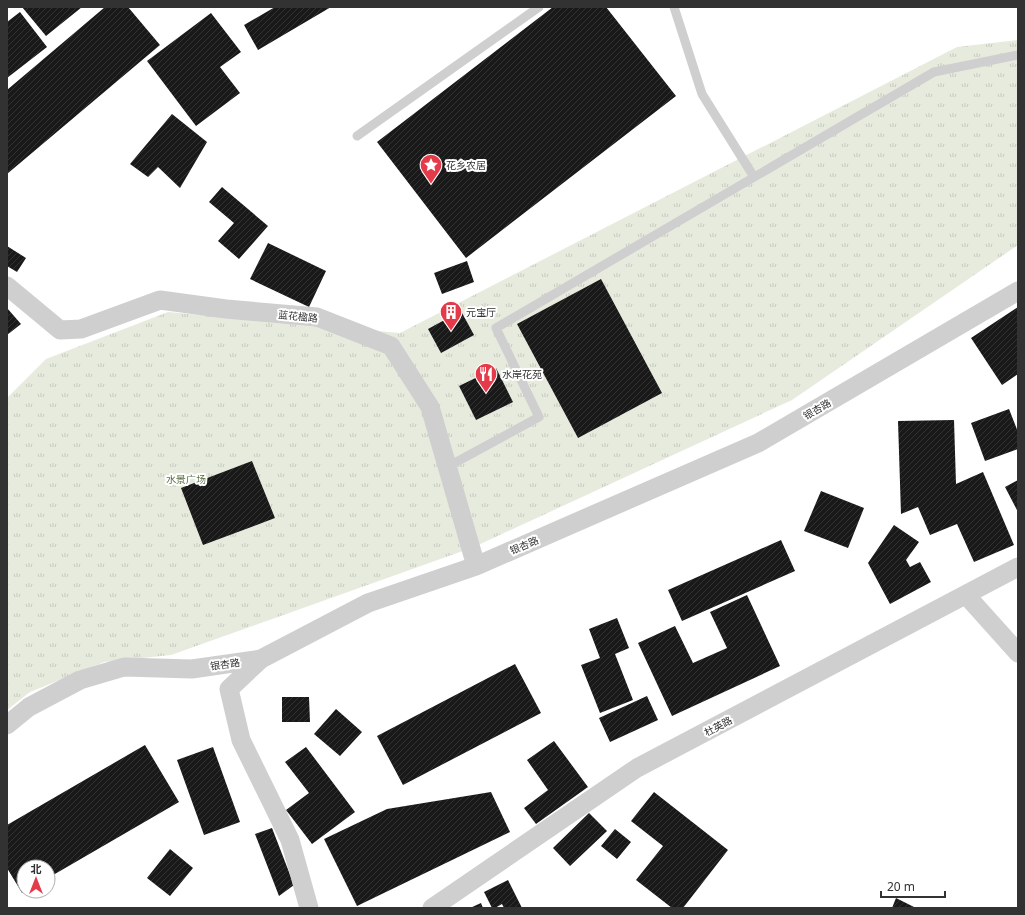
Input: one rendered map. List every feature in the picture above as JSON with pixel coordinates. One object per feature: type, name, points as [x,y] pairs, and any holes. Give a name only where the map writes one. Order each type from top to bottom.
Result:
[{"type":"street","name":"蓝花楹路","points":[[7,286],[60,330],[81,329],[160,300],[226,310],[317,317],[391,346],[430,407],[476,566]]},
{"type":"street","name":"银杏路","points":[[7,725],[29,707],[80,680],[124,667],[192,669],[261,659],[368,603],[476,566],[758,443],[1018,291]]},
{"type":"street","name":"杜英路","points":[[432,908],[637,768],[1018,567]]},
{"type":"street","points":[[966,595],[1018,653]]},
{"type":"street","points":[[261,659],[229,689],[241,740],[290,840],[309,908]]},
{"type":"lane","points":[[357,136],[539,7]]},
{"type":"lane","points":[[674,7],[702,94],[754,177]]},
{"type":"lane","points":[[447,467],[539,417],[496,328],[934,72],[1018,55]]},
{"type":"green space","name":"水景广场","points":[[1018,40],[1018,245],[792,400],[474,547],[171,655],[104,662],[30,692],[7,710],[7,398],[46,359],[168,312],[400,333],[957,47]]},
{"type":"building","points":[[22,7],[82,7],[46,36]]},
{"type":"building","points":[[105,7],[128,7],[160,45],[7,174],[7,90]]},
{"type":"building","points":[[275,7],[331,7],[258,50],[244,25]]},
{"type":"building","points":[[553,7],[606,7],[676,96],[466,258],[377,142]]},
{"type":"building","points":[[20,12],[47,47],[7,78],[7,22]]},
{"type":"building","points":[[211,13],[241,52],[220,67],[240,93],[196,126],[147,61]]},
{"type":"building","points":[[172,114],[207,142],[180,188],[158,167],[148,177],[130,164]]},
{"type":"building","points":[[222,187],[268,226],[239,259],[218,241],[234,223],[209,202]]},
{"type":"building","points":[[268,243],[326,271],[309,307],[250,279]]},
{"type":"building","points":[[7,246],[26,258],[17,272],[7,266]]},
{"type":"building","points":[[467,261],[474,282],[442,294],[434,273]]},
{"type":"building","points":[[601,279],[662,393],[578,438],[517,324]]},
{"type":"building","points":[[1018,307],[1018,374],[1002,385],[971,338]]},
{"type":"building","points":[[7,308],[21,324],[7,335]]},
{"type":"building","name":"元宝厅","points":[[461,311],[474,335],[441,353],[428,329]]},
{"type":"building","name":"水岸花苑","points":[[496,368],[513,402],[476,420],[459,386]]},
{"type":"building","points":[[1009,409],[1018,432],[1018,449],[985,461],[971,423]]},
{"type":"building","points":[[954,420],[956,484],[983,472],[1014,545],[974,562],[957,524],[930,535],[918,507],[901,514],[898,421]]},
{"type":"building","points":[[252,461],[275,518],[203,545],[181,488]]},
{"type":"building","points":[[1018,480],[1018,512],[1005,487]]},
{"type":"building","points":[[821,491],[864,508],[848,548],[804,531]]},
{"type":"building","points":[[894,525],[919,542],[906,560],[910,567],[920,562],[931,582],[890,604],[868,563]]},
{"type":"building","points":[[781,540],[795,571],[682,621],[668,590]]},
{"type":"building","points":[[747,595],[780,666],[672,716],[638,643],[675,626],[693,663],[727,648],[710,612]]},
{"type":"building","points":[[617,618],[629,648],[615,654],[633,700],[600,713],[581,665],[600,658],[589,629]]},
{"type":"building","points":[[515,664],[541,713],[403,785],[377,736]]},
{"type":"building","points":[[647,696],[658,720],[610,742],[599,718]]},
{"type":"building","points":[[282,697],[309,697],[310,722],[282,722]]},
{"type":"building","points":[[336,709],[362,732],[340,756],[314,734]]},
{"type":"building","points":[[554,741],[588,787],[536,824],[524,808],[548,790],[527,760]]},
{"type":"building","points":[[145,745],[179,802],[56,873],[56,859],[16,859],[16,883],[7,868],[7,825]]},
{"type":"building","points":[[213,747],[240,822],[204,835],[177,760]]},
{"type":"building","points":[[306,747],[355,812],[312,844],[286,810],[309,793],[285,762]]},
{"type":"building","points":[[491,792],[510,832],[357,906],[324,839],[387,809]]},
{"type":"building","points":[[654,792],[728,850],[683,908],[672,908],[636,880],[663,846],[631,821]]},
{"type":"building","points":[[589,813],[607,831],[570,866],[553,848]]},
{"type":"building","points":[[272,828],[294,885],[279,896],[255,834]]},
{"type":"building","points":[[615,829],[631,842],[617,859],[601,846]]},
{"type":"building","points":[[170,849],[193,868],[170,896],[147,878]]},
{"type":"building","points":[[508,880],[522,908],[504,908],[502,904],[492,908],[484,892]]},
{"type":"building","points":[[896,898],[916,908],[892,908]]},
{"type":"building","points":[[481,903],[483,908],[470,908]]},
{"type":"place","name":"花乡农居","points":[[431,184]]},
{"type":"place","name":"元宝厅","points":[[451,332]]},
{"type":"place","name":"水岸花苑","points":[[486,394]]}]
